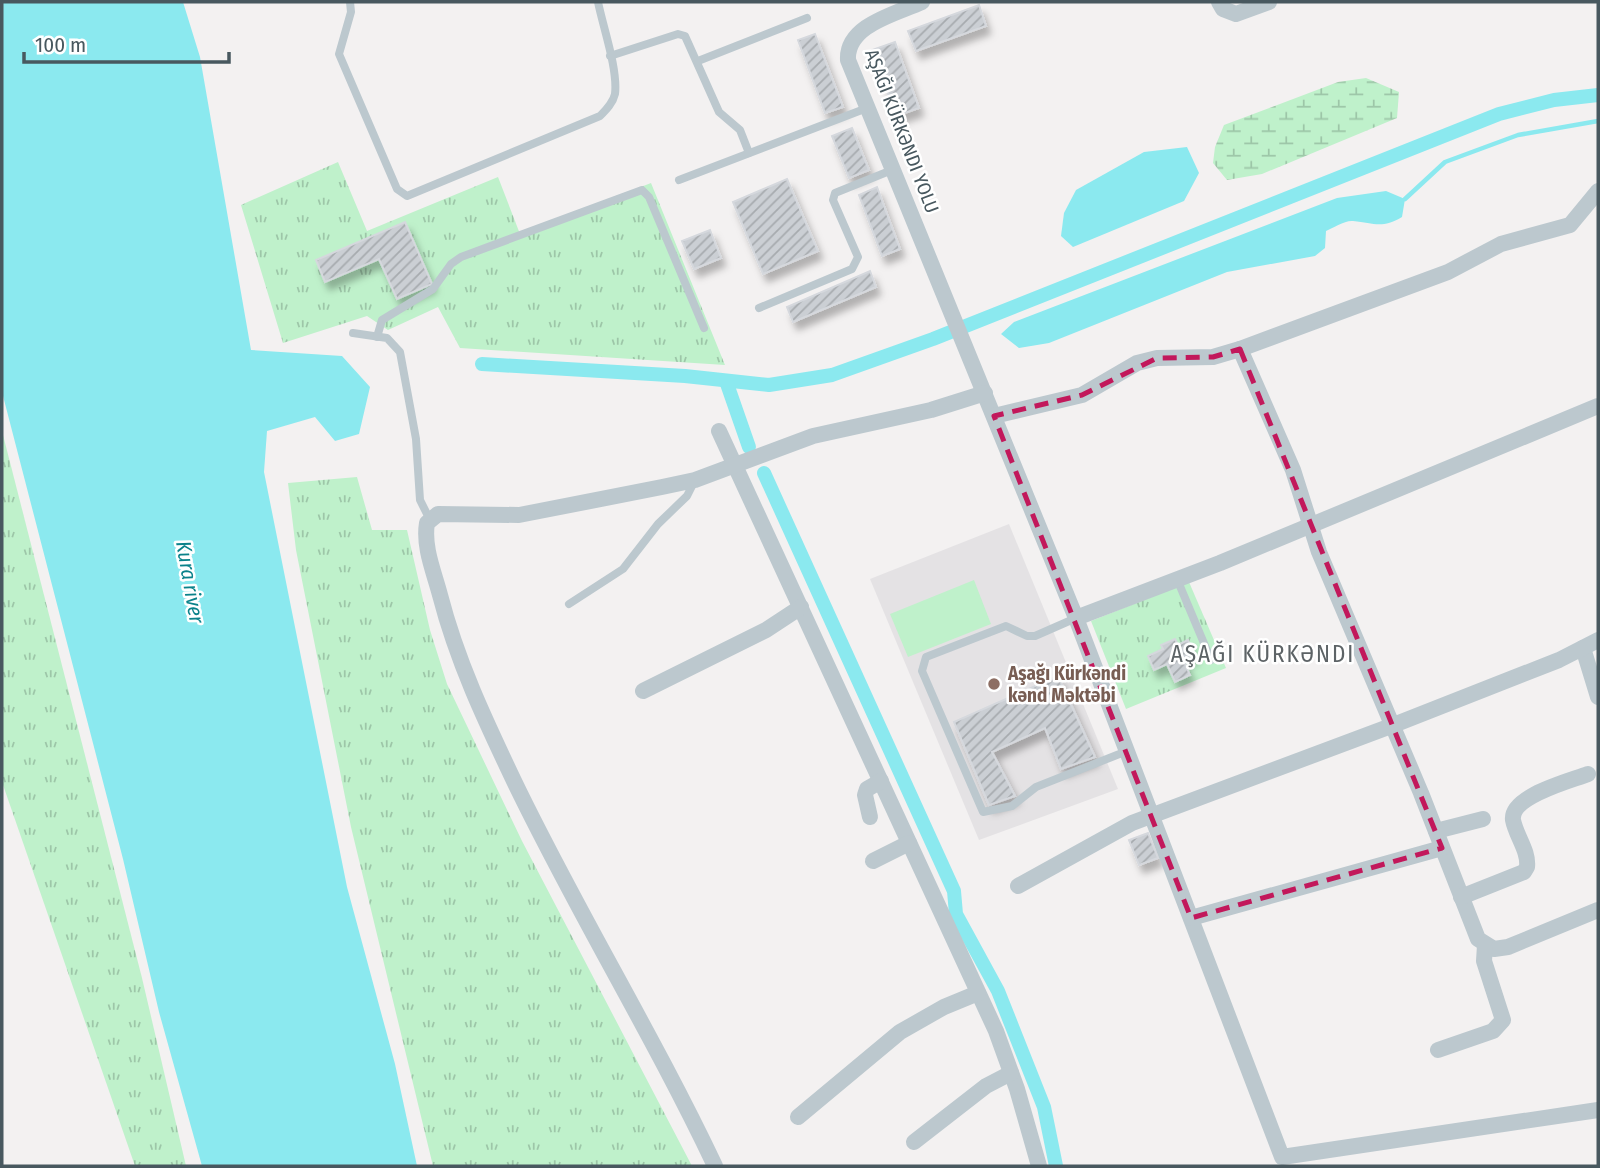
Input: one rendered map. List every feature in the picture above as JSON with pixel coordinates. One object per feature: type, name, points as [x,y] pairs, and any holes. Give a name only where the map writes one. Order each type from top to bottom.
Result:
[{"type":"street","points":[[922,2],[863,29],[850,42],[848,60],[1128,751],[1191,918],[1277,1161],[1598,1110]]},
{"type":"street","points":[[1219,2],[1223,9],[1236,14],[1269,2]]},
{"type":"street","points":[[994,416],[1082,395],[1137,363],[1157,358],[1213,357],[1240,349],[1448,272],[1501,244],[1570,225],[1598,191]]},
{"type":"street","points":[[1240,349],[1293,470],[1310,525],[1478,939],[1494,949],[1508,947],[1598,910]]},
{"type":"street","points":[[715,1166],[646,1027],[561,880],[475,699],[454,648],[426,542],[429,518],[449,513],[519,515],[695,480],[813,436],[931,410],[985,393]]},
{"type":"street","points":[[1076,618],[1598,406]]},
{"type":"street","points":[[719,431],[978,993],[1011,1073],[1038,1166]]},
{"type":"street","points":[[643,691],[766,630],[801,607]]},
{"type":"street","points":[[1018,886],[1120,828],[1391,726],[1598,640]]},
{"type":"street","points":[[1583,648],[1598,697]]},
{"type":"street","points":[[1461,897],[1524,872],[1527,867],[1513,820],[1517,806],[1541,792],[1588,774]]},
{"type":"street","points":[[870,817],[865,794],[867,789],[881,781]]},
{"type":"street","points":[[1436,831],[1483,819]]},
{"type":"street","points":[[873,861],[909,843]]},
{"type":"street","points":[[1191,918],[1442,848]]},
{"type":"street","points":[[1438,1050],[1493,1031],[1503,1020],[1485,961],[1485,945]]},
{"type":"street","points":[[798,1116],[900,1032],[944,1007],[978,993]]},
{"type":"street","points":[[914,1142],[986,1086],[1011,1073]]},
{"type":"lane","points":[[350,2],[351,12],[339,54],[397,189],[407,196],[600,116],[609,107],[615,95],[598,2]]},
{"type":"lane","points":[[698,61],[807,19]]},
{"type":"lane","points":[[610,56],[678,34],[690,41],[719,112],[740,130],[749,153]]},
{"type":"lane","points":[[678,180],[867,108]]},
{"type":"lane","points":[[759,308],[852,269],[858,264],[858,257],[833,200],[835,193],[892,170]]},
{"type":"lane","points":[[377,337],[383,320],[433,289],[451,264],[461,257],[642,190],[649,197],[704,328]]},
{"type":"lane","points":[[353,333],[395,343],[400,352],[416,439],[421,500],[429,518]]},
{"type":"lane","points":[[569,604],[623,569],[658,524],[687,496],[695,480]]},
{"type":"lane","points":[[1177,579],[1211,660]]},
{"type":"lane","points":[[1076,618],[1035,636],[1027,636],[1006,626],[926,657],[922,671],[983,812],[1012,806],[1036,787],[1128,751]]},
{"type":"highlighted area","points":[[1240,349],[1442,848],[1191,918],[994,416],[1082,395],[1157,358],[1213,357]]},
{"type":"shaded area","name":"Aşağı Kürkəndi kənd Məktəbi","points":[[1009,524],[1118,789],[979,840],[870,579]]},
{"type":"green space","points":[[1366,78],[1399,92],[1397,118],[1262,174],[1227,180],[1213,163],[1215,147],[1224,125],[1338,82]]},
{"type":"green space","points":[[338,162],[367,231],[498,177],[520,234],[651,183],[725,365],[460,348],[438,307],[388,330],[367,316],[283,343],[241,205]]},
{"type":"green space","points":[[2,431],[142,978],[186,1166],[135,1166],[2,782]]},
{"type":"green space","points":[[357,477],[372,530],[407,530],[430,630],[447,684],[522,841],[692,1166],[433,1166],[351,827],[296,550],[288,483]]},
{"type":"green space","points":[[974,580],[991,624],[908,657],[890,614]]},
{"type":"green space","points":[[1189,582],[1226,668],[1126,709],[1091,621]]},
{"type":"water","name":"Kura river","points":[[2,2],[183,2],[200,57],[251,350],[342,356],[370,387],[359,434],[335,441],[315,417],[267,431],[264,472],[347,887],[395,1064],[417,1166],[202,1166],[159,1012],[123,859],[2,392]]},
{"type":"water","points":[[1187,147],[1199,173],[1184,201],[1073,247],[1061,236],[1064,213],[1076,190],[1144,152]]},
{"type":"water","points":[[1386,191],[1405,199],[1402,217],[1383,224],[1350,221],[1339,224],[1326,231],[1325,248],[1315,256],[1227,272],[1049,343],[1019,348],[1001,334],[1014,322],[1337,198]]},
{"type":"building","points":[[979,5],[986,26],[916,51],[908,31]]},
{"type":"building","points":[[815,34],[843,107],[825,113],[798,40]]},
{"type":"building","points":[[895,42],[919,108],[896,116],[872,50]]},
{"type":"building","points":[[852,128],[869,170],[849,178],[832,136]]},
{"type":"building","points":[[787,179],[818,251],[763,274],[733,202]]},
{"type":"building","points":[[877,187],[900,249],[882,256],[859,195]]},
{"type":"building","points":[[405,222],[432,284],[397,299],[379,259],[325,282],[316,260]]},
{"type":"building","points":[[710,230],[721,258],[694,269],[682,241]]},
{"type":"building","points":[[870,271],[876,287],[793,322],[787,307]]},
{"type":"building","points":[[1175,639],[1178,645],[1188,640],[1194,655],[1183,659],[1190,675],[1175,682],[1167,664],[1154,670],[1148,656],[1163,649],[1161,645]]},
{"type":"building","points":[[1058,676],[1095,757],[1061,769],[1045,728],[992,752],[1015,796],[989,805],[954,722]]},
{"type":"building","points":[[1148,833],[1158,858],[1139,865],[1129,840]]},
{"type":"waterway","points":[[482,364],[685,376],[769,385],[832,375],[933,339],[1499,114],[1554,100],[1598,95]]},
{"type":"waterway","points":[[1405,199],[1445,162],[1518,135],[1598,121]]},
{"type":"waterway","points":[[726,381],[749,447]]},
{"type":"waterway","points":[[764,473],[954,891],[956,914],[998,991],[1044,1107],[1056,1166]]},
{"type":"place","name":"Aşağı Kürkəndi kənd Məktəbi","points":[[994,684]]},
{"type":"district","name":"AŞAĞI KÜRKƏNDI","points":[[1263,654]]}]
